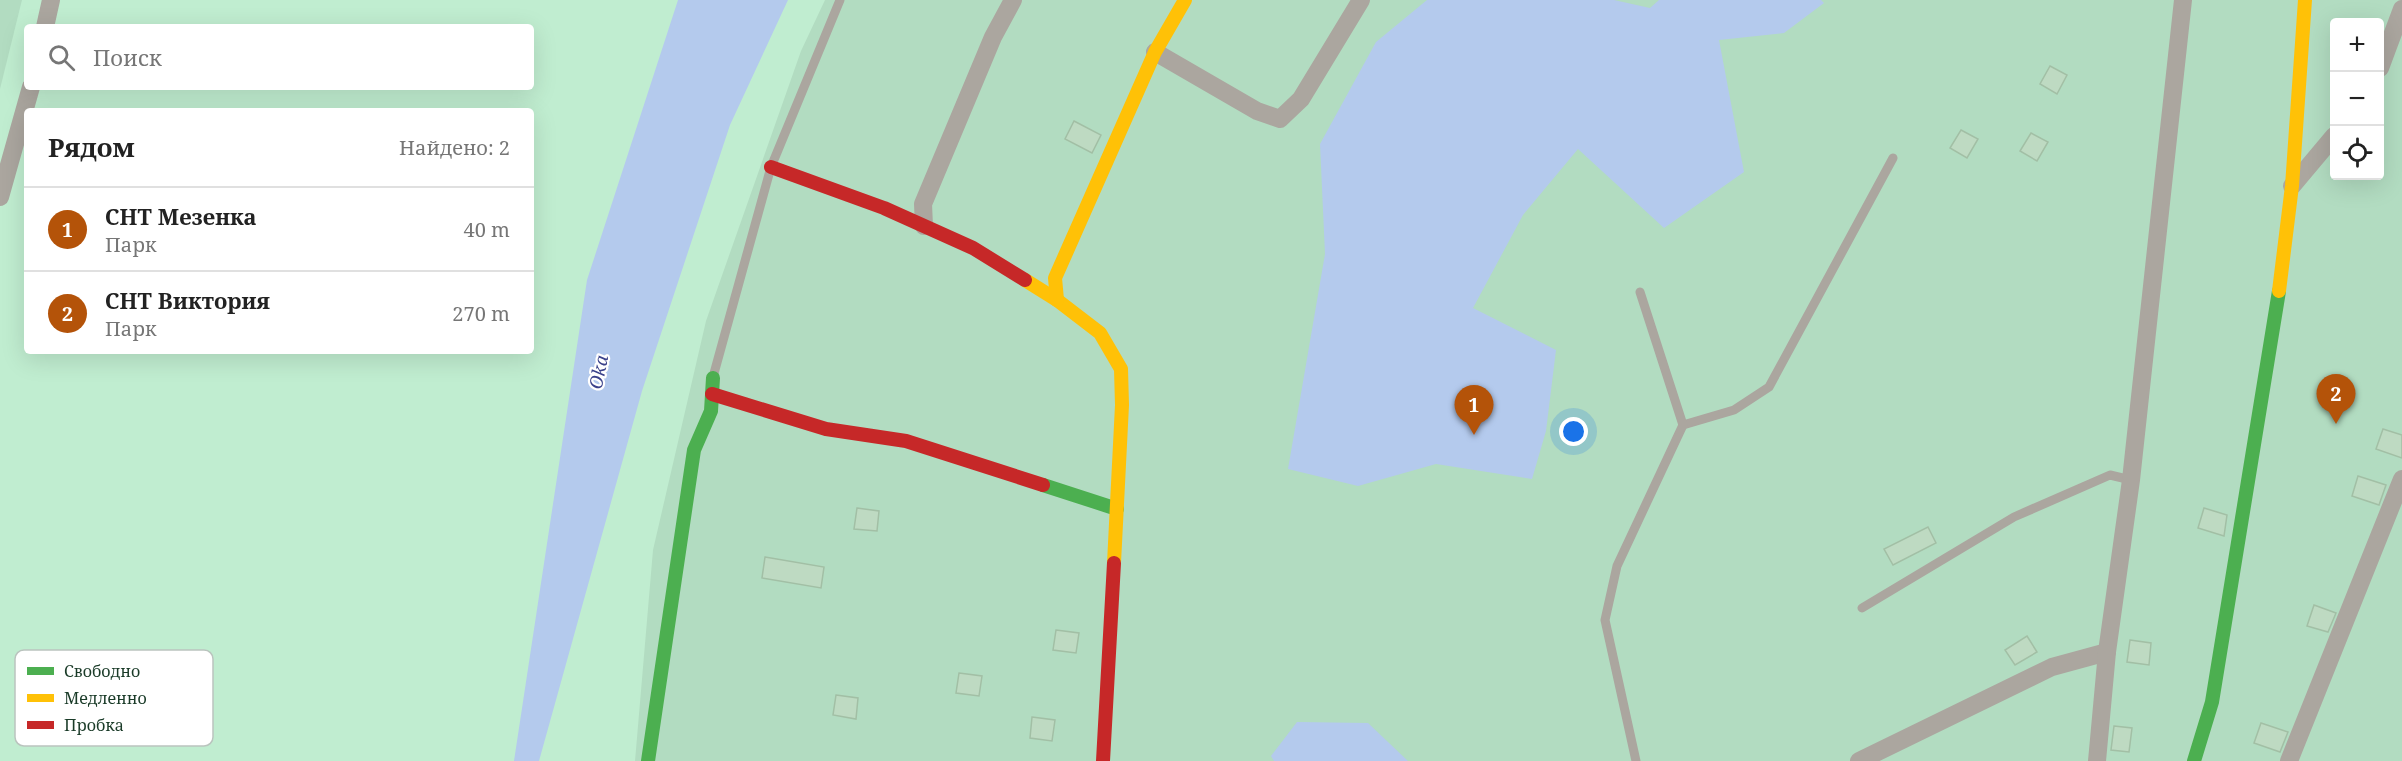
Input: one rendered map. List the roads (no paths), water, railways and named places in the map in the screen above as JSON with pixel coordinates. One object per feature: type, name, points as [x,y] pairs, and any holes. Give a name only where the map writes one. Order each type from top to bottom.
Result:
[{"type":"street","points":[[46,24],[51,0]]},
{"type":"street","points":[[924,226],[922,204],[993,37],[1013,0]]},
{"type":"street","points":[[1057,300],[1055,278],[1155,52],[1185,0]]},
{"type":"street","points":[[1155,52],[1257,111],[1280,119],[1301,99],[1361,0]]},
{"type":"street","points":[[2097,761],[2107,652],[2131,480],[2183,0]]},
{"type":"street","points":[[2194,761],[2212,702],[2283,265],[2292,186],[2305,0]]},
{"type":"street","points":[[2384,55],[2402,9]]},
{"type":"street","points":[[25,108],[30,90]]},
{"type":"street","points":[[0,197],[24,112]]},
{"type":"street","points":[[2292,186],[2330,141]]},
{"type":"street","points":[[771,167],[884,208],[973,248],[1057,300],[1100,333],[1121,369],[1122,405],[1103,761]]},
{"type":"street","points":[[648,761],[694,450],[711,411],[713,377]]},
{"type":"street","points":[[712,394],[826,429],[906,441],[1117,509]]},
{"type":"street","points":[[2289,761],[2402,478]]},
{"type":"street","points":[[1859,761],[2052,667],[2107,652]]},
{"type":"lane","points":[[713,377],[771,167],[840,0]]},
{"type":"lane","points":[[1683,425],[1734,410],[1770,387],[1893,158]]},
{"type":"lane","points":[[1636,761],[1605,620],[1617,566],[1683,425],[1640,292]]},
{"type":"lane","points":[[1862,608],[2014,517],[2110,475],[2131,480]]},
{"type":"water","name":"Oka","points":[[678,0],[788,0],[730,125],[642,391],[539,761],[514,761],[587,280]]},
{"type":"water","points":[[1427,0],[1614,0],[1650,8],[1659,0],[1821,0],[1824,3],[1784,33],[1719,40],[1744,172],[1664,228],[1578,149],[1523,215],[1473,308],[1556,350],[1546,431],[1532,479],[1436,464],[1358,486],[1288,469],[1325,254],[1320,144],[1376,42]]},
{"type":"water","points":[[1297,722],[1368,723],[1408,761],[1274,761],[1271,756]]},
{"type":"place","name":"СНТ Виктория","points":[[2336,424]]},
{"type":"place","name":"СНТ Мезенка","points":[[1474,435]]}]
